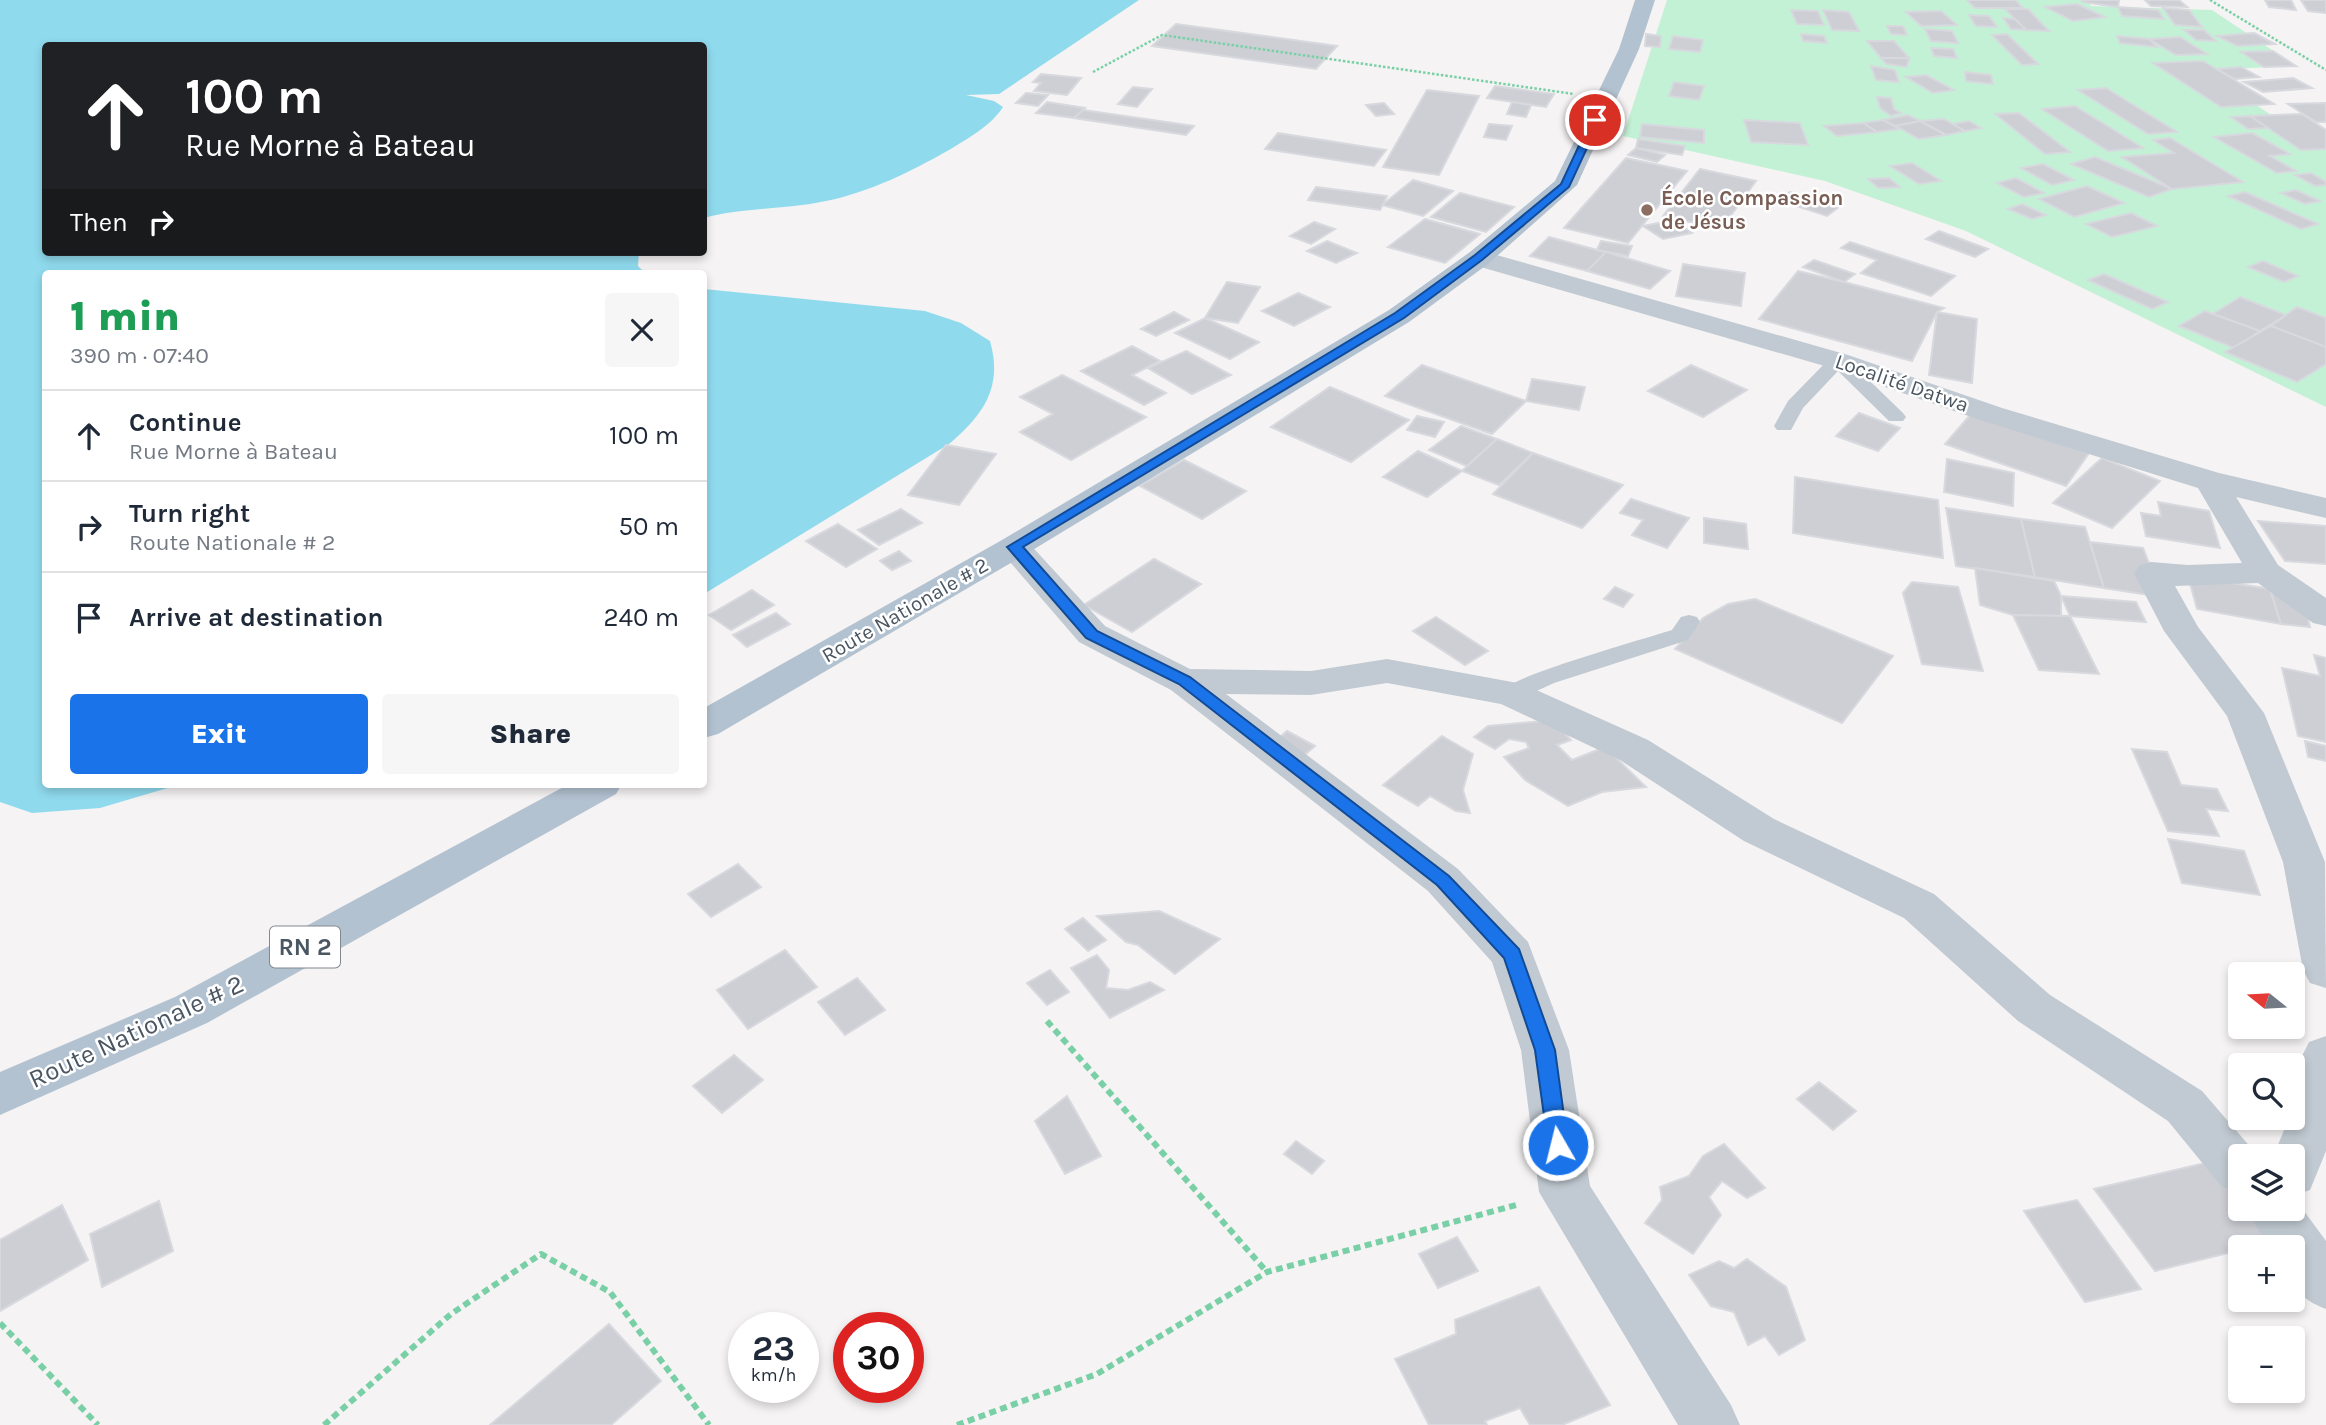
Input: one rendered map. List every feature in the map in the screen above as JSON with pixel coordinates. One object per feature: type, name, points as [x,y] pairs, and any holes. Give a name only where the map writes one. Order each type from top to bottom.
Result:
[{"type":"main road","name":"Route Nationale # 2","points":[[707,723],[1014,547],[1399,316],[1479,258],[1565,185],[1629,49],[1645,0]]},
{"type":"main road","name":"Route Nationale # 2","points":[[0,1094],[191,1010],[594,788]]},
{"type":"street","name":"Localité Datwa","points":[[1479,258],[1838,360],[1991,414],[2210,481],[2326,508]]},
{"type":"street","points":[[2210,481],[2265,572],[2326,615]]},
{"type":"street","points":[[1014,547],[1091,634],[1184,681],[1443,880],[1512,954],[1545,1050],[1564,1192],[1711,1425]]},
{"type":"street","points":[[2265,572],[2188,576],[2151,573],[2182,631],[2245,713],[2304,862],[2326,970]]},
{"type":"street","points":[[1184,681],[1311,683],[1387,671],[1510,693],[1634,750],[1759,830],[1919,906],[2034,1008],[2185,1106],[2228,1157]]},
{"type":"street","points":[[2303,1144],[2315,1114],[2326,1056]]},
{"type":"street","points":[[2291,1221],[2326,1284]]},
{"type":"lane","points":[[1784,426],[1795,405],[1838,360],[1896,418]]},
{"type":"lane","points":[[1510,693],[1546,677],[1611,659],[1680,635],[1689,622]]},
{"type":"path","points":[[2210,0],[2326,70]]},
{"type":"path","points":[[1093,72],[1162,35],[1606,99]]},
{"type":"path","points":[[1047,1021],[1267,1272]]},
{"type":"path","points":[[957,1425],[1097,1374],[1267,1272],[1564,1192]]},
{"type":"path","points":[[324,1425],[451,1314],[541,1254],[610,1292],[709,1425]]},
{"type":"path","points":[[0,1322],[98,1425]]},
{"type":"green space","points":[[1667,0],[2087,0],[2091,6],[2212,10],[2296,66],[2204,70],[2295,131],[2326,129],[2326,407],[1966,231],[1825,181],[1623,136]]},
{"type":"water","points":[[0,0],[1139,0],[999,94],[966,95],[994,101],[1003,107],[978,132],[920,166],[874,187],[842,197],[811,204],[707,217],[707,42],[42,42],[42,256],[639,256],[638,266],[642,270],[42,270],[42,788],[168,788],[100,808],[32,813],[0,802]]},
{"type":"water","points":[[707,289],[925,311],[961,323],[990,341],[994,372],[988,398],[972,422],[949,444],[707,592]]},
{"type":"building","points":[[1967,0],[2015,0],[2023,8],[1975,8]]},
{"type":"building","points":[[2082,0],[2119,0],[2118,7]]},
{"type":"building","points":[[2145,0],[2179,0],[2187,7],[2151,6]]},
{"type":"building","points":[[2265,0],[2291,0],[2296,10],[2269,7]]},
{"type":"building","points":[[2301,0],[2326,0],[2326,13],[2308,11]]},
{"type":"building","points":[[2077,4],[2105,17],[2073,21],[2045,7]]},
{"type":"building","points":[[2118,7],[2158,10],[2164,19],[2122,16]]},
{"type":"building","points":[[2163,8],[2189,10],[2202,27],[2175,25]]},
{"type":"building","points":[[2005,9],[2028,9],[2049,31],[2026,30]]},
{"type":"building","points":[[1791,10],[1818,11],[1824,25],[1797,24]]},
{"type":"building","points":[[1823,10],[1849,12],[1859,31],[1832,30]]},
{"type":"building","points":[[1941,11],[1957,25],[1921,26],[1906,12]]},
{"type":"building","points":[[1969,15],[1989,16],[1997,27],[1976,26]]},
{"type":"building","points":[[2003,18],[2015,19],[2026,30],[2011,29]]},
{"type":"building","points":[[1176,24],[1337,46],[1316,69],[1152,46]]},
{"type":"building","points":[[1887,26],[1903,26],[1907,35],[1891,34]]},
{"type":"building","points":[[1925,29],[1952,31],[1958,43],[1931,41]]},
{"type":"building","points":[[2184,30],[2204,30],[2216,41],[2196,40]]},
{"type":"building","points":[[2254,33],[2275,44],[2237,46],[2217,36]]},
{"type":"building","points":[[1646,34],[1661,36],[1660,47],[1645,46]]},
{"type":"building","points":[[1801,34],[1824,36],[1827,43],[1803,41]]},
{"type":"building","points":[[2007,34],[2038,64],[2022,65],[1992,35]]},
{"type":"building","points":[[1673,36],[1703,40],[1700,52],[1669,49]]},
{"type":"building","points":[[2117,36],[2149,39],[2157,47],[2120,43]]},
{"type":"building","points":[[2180,37],[2207,54],[2176,55],[2149,39]]},
{"type":"building","points":[[1867,41],[1894,41],[1909,58],[1881,58]]},
{"type":"building","points":[[1931,48],[1953,49],[1957,58],[1934,56]]},
{"type":"building","points":[[2273,51],[2296,66],[2264,67],[2241,52]]},
{"type":"building","points":[[1881,58],[1909,58],[1907,67],[1886,64]]},
{"type":"building","points":[[2203,61],[2274,104],[2221,107],[2153,63]]},
{"type":"building","points":[[1871,66],[1895,70],[1899,82],[1876,80]]},
{"type":"building","points":[[2241,67],[2259,77],[2235,79],[2217,69]]},
{"type":"building","points":[[1965,72],[1991,75],[1993,84],[1966,81]]},
{"type":"building","points":[[1041,74],[1081,78],[1067,95],[1034,91],[1041,83],[1033,82]]},
{"type":"building","points":[[1926,75],[1954,90],[1933,93],[1906,77]]},
{"type":"building","points":[[2293,78],[2312,88],[2263,92],[2244,82]]},
{"type":"building","points":[[1674,82],[1704,86],[1699,100],[1669,96]]},
{"type":"building","points":[[1495,86],[1554,94],[1546,107],[1487,98]]},
{"type":"building","points":[[1133,87],[1152,89],[1137,107],[1118,104]]},
{"type":"building","points":[[2106,88],[2177,132],[2148,134],[2078,90]]},
{"type":"building","points":[[1427,90],[1479,96],[1439,175],[1383,167]]},
{"type":"building","points":[[1026,93],[1048,95],[1038,106],[1016,103]]},
{"type":"building","points":[[1877,97],[1891,98],[1894,109],[1901,113],[1891,116],[1880,108]]},
{"type":"building","points":[[1047,102],[1085,108],[1074,118],[1036,113]]},
{"type":"building","points":[[1512,102],[1531,105],[1526,117],[1507,114]]},
{"type":"building","points":[[1384,103],[1394,114],[1376,116],[1366,105]]},
{"type":"building","points":[[2326,103],[2326,122],[2316,122],[2288,104]]},
{"type":"building","points":[[2075,106],[2143,148],[2108,151],[2042,109]]},
{"type":"building","points":[[1083,110],[1194,126],[1186,135],[1074,118]]},
{"type":"building","points":[[2019,113],[2070,152],[2045,154],[1995,114]]},
{"type":"building","points":[[2302,114],[2326,130],[2326,149],[2301,150],[2250,116]]},
{"type":"building","points":[[1908,115],[1920,121],[1895,126],[1883,120]]},
{"type":"building","points":[[2250,116],[2268,128],[2248,129],[2231,117]]},
{"type":"building","points":[[1944,119],[1965,131],[1946,135],[1920,121]]},
{"type":"building","points":[[1744,120],[1800,123],[1808,145],[1751,142]]},
{"type":"building","points":[[1883,120],[1900,129],[1877,132],[1863,123]]},
{"type":"building","points":[[1920,121],[1946,135],[1919,139],[1896,126]]},
{"type":"building","points":[[1969,121],[1981,128],[1965,131],[1953,124]]},
{"type":"building","points":[[1863,123],[1877,132],[1837,136],[1824,126]]},
{"type":"building","points":[[1489,124],[1512,126],[1506,140],[1484,137]]},
{"type":"building","points":[[1642,124],[1704,130],[1704,143],[1640,137]]},
{"type":"building","points":[[1278,133],[1386,150],[1374,166],[1265,149]]},
{"type":"building","points":[[2252,133],[2290,154],[2270,156],[2296,171],[2277,173],[2214,137]]},
{"type":"building","points":[[2170,138],[2243,182],[2172,189],[2122,157],[2174,153],[2153,140]]},
{"type":"building","points":[[1638,139],[1685,146],[1682,155],[1636,148]]},
{"type":"building","points":[[1636,148],[1665,155],[1657,162],[1628,155]]},
{"type":"building","points":[[2095,157],[2172,189],[2149,197],[2071,164]]},
{"type":"building","points":[[1626,158],[1687,171],[1628,243],[1564,228]]},
{"type":"building","points":[[1912,163],[1941,181],[1919,184],[1890,166]]},
{"type":"building","points":[[2043,164],[2074,180],[2052,185],[2021,168]]},
{"type":"building","points":[[1700,169],[1756,181],[1721,229],[1663,216]]},
{"type":"building","points":[[2311,173],[2326,182],[2326,185],[2315,186],[2295,175]]},
{"type":"building","points":[[1889,178],[1900,187],[1878,188],[1868,179]]},
{"type":"building","points":[[2016,178],[2044,193],[2024,197],[1997,183]]},
{"type":"building","points":[[1413,180],[1453,191],[1423,216],[1382,205]]},
{"type":"building","points":[[2087,186],[2124,203],[2074,217],[2039,199]]},
{"type":"building","points":[[1316,187],[1387,196],[1380,210],[1308,200]]},
{"type":"building","points":[[2296,190],[2320,201],[2305,204],[2281,193]]},
{"type":"building","points":[[1790,192],[1839,207],[1827,216],[1778,200]]},
{"type":"building","points":[[2245,192],[2318,224],[2301,229],[2228,196]]},
{"type":"building","points":[[1460,193],[1514,207],[1486,232],[1431,217]]},
{"type":"building","points":[[2022,204],[2046,215],[2032,219],[2008,209]]},
{"type":"building","points":[[2131,213],[2157,226],[2112,237],[2086,224]]},
{"type":"building","points":[[1425,219],[1480,234],[1445,263],[1388,247]]},
{"type":"building","points":[[1673,220],[1692,233],[1663,239],[1643,226]]},
{"type":"building","points":[[1314,222],[1335,229],[1311,244],[1290,236]]},
{"type":"building","points":[[1939,231],[1988,249],[1975,257],[1926,239]]},
{"type":"building","points":[[1549,237],[1606,252],[1587,271],[1530,256]]},
{"type":"building","points":[[1327,241],[1357,253],[1336,263],[1307,251]]},
{"type":"building","points":[[1601,241],[1632,246],[1628,256],[1597,250]]},
{"type":"building","points":[[1850,242],[1955,276],[1931,296],[1861,273],[1877,260],[1841,248]]},
{"type":"building","points":[[1606,252],[1670,271],[1650,289],[1587,271]]},
{"type":"building","points":[[1814,260],[1855,274],[1844,282],[1803,267]]},
{"type":"building","points":[[2263,261],[2298,276],[2284,282],[2248,267]]},
{"type":"building","points":[[1683,264],[1745,273],[1741,306],[1676,296]]},
{"type":"building","points":[[1798,271],[1944,308],[1937,312],[1912,361],[1759,319]]},
{"type":"building","points":[[2104,274],[2168,302],[2152,309],[2088,280]]},
{"type":"building","points":[[1227,282],[1260,287],[1238,323],[1205,318]]},
{"type":"building","points":[[1298,293],[1330,307],[1294,326],[1262,311]]},
{"type":"building","points":[[2240,297],[2286,315],[2260,331],[2213,314]]},
{"type":"building","points":[[2297,307],[2326,318],[2326,347],[2271,326]]},
{"type":"building","points":[[2205,311],[2260,331],[2234,348],[2179,326]]},
{"type":"building","points":[[1174,312],[1189,320],[1156,336],[1141,329]]},
{"type":"building","points":[[1937,312],[1977,319],[1972,383],[1929,375]]},
{"type":"building","points":[[1205,318],[1259,342],[1230,359],[1175,333]]},
{"type":"building","points":[[2271,326],[2326,347],[2326,364],[2297,382],[2225,352]]},
{"type":"building","points":[[1132,346],[1160,361],[1132,375],[1166,393],[1144,405],[1081,371]]},
{"type":"building","points":[[1186,351],[1231,375],[1192,394],[1148,368]]},
{"type":"building","points":[[1422,365],[1526,401],[1492,434],[1385,396]]},
{"type":"building","points":[[1691,365],[1747,390],[1703,417],[1648,391]]},
{"type":"building","points":[[1062,375],[1146,417],[1071,460],[1020,432],[1053,414],[1020,397]]},
{"type":"building","points":[[1532,379],[1585,387],[1579,410],[1526,401]]},
{"type":"building","points":[[1330,387],[1409,420],[1351,462],[1271,427]]},
{"type":"building","points":[[1859,413],[1900,428],[1878,451],[1836,436]]},
{"type":"building","points":[[1971,414],[2089,453],[2066,486],[1945,444]]},
{"type":"building","points":[[1417,416],[1444,422],[1435,437],[1407,430]]},
{"type":"building","points":[[1461,426],[1497,439],[1467,466],[1429,450]]},
{"type":"building","points":[[1497,439],[1533,453],[1499,485],[1462,471]]},
{"type":"building","points":[[946,445],[996,454],[959,505],[908,495]]},
{"type":"building","points":[[1418,451],[1462,471],[1427,497],[1383,477]]},
{"type":"building","points":[[1533,453],[1623,485],[1582,528],[1493,494]]},
{"type":"building","points":[[2102,458],[2160,481],[2112,528],[2053,503]]},
{"type":"building","points":[[1947,459],[2014,473],[2013,506],[1944,492]]},
{"type":"building","points":[[1184,460],[1246,491],[1202,519],[1140,486]]},
{"type":"building","points":[[1795,477],[1938,500],[1943,558],[1793,533]]},
{"type":"building","points":[[1631,499],[1689,518],[1667,548],[1632,535],[1643,520],[1620,513]]},
{"type":"building","points":[[2158,502],[2209,511],[2220,548],[2146,536],[2141,513],[2161,516]]},
{"type":"building","points":[[1946,508],[2021,519],[2035,577],[1956,566]]},
{"type":"building","points":[[901,509],[922,523],[879,545],[858,530]]},
{"type":"building","points":[[1704,518],[1746,524],[1748,549],[1704,543]]},
{"type":"building","points":[[2021,519],[2085,527],[2104,588],[2035,577]]},
{"type":"building","points":[[2258,521],[2326,526],[2326,564],[2285,561]]},
{"type":"building","points":[[838,524],[877,549],[846,567],[806,541]]},
{"type":"building","points":[[2090,542],[2143,548],[2162,597],[2104,588]]},
{"type":"building","points":[[899,551],[911,561],[892,570],[880,561]]},
{"type":"building","points":[[1154,559],[1201,584],[1132,632],[1084,605]]},
{"type":"building","points":[[1975,568],[2054,581],[2061,596],[2061,618],[2013,615],[1980,605]]},
{"type":"building","points":[[2188,576],[2270,589],[2281,624],[2197,609]]},
{"type":"building","points":[[1912,582],[1958,587],[1983,671],[1922,664],[1903,593]]},
{"type":"building","points":[[1615,587],[1633,595],[1623,607],[1604,599]]},
{"type":"building","points":[[2270,589],[2303,596],[2310,627],[2281,624]]},
{"type":"building","points":[[752,590],[774,605],[731,630],[709,615]]},
{"type":"building","points":[[2061,596],[2136,602],[2146,622],[2070,616]]},
{"type":"building","points":[[1755,599],[1893,656],[1842,723],[1675,649],[1703,618],[1728,604]]},
{"type":"building","points":[[776,613],[790,624],[747,647],[733,635]]},
{"type":"building","points":[[2013,615],[2070,616],[2099,674],[2039,670]]},
{"type":"building","points":[[1436,617],[1488,651],[1465,665],[1413,631]]},
{"type":"building","points":[[2314,655],[2326,658],[2326,742],[2298,736],[2282,668],[2320,676]]},
{"type":"building","points":[[1543,721],[1557,725],[1571,740],[1557,745],[1572,760],[1605,747],[1646,787],[1602,792],[1568,806],[1525,780],[1504,757],[1529,748],[1526,742],[1509,739],[1495,749],[1474,737],[1488,726]]},
{"type":"building","points":[[1287,731],[1315,746],[1301,758],[1273,743]]},
{"type":"building","points":[[1442,736],[1473,754],[1463,790],[1470,813],[1456,811],[1430,796],[1418,806],[1383,785]]},
{"type":"building","points":[[2305,741],[2326,746],[2326,761],[2308,757]]},
{"type":"building","points":[[2132,749],[2167,752],[2181,785],[2217,789],[2228,811],[2206,809],[2219,836],[2168,831]]},
{"type":"building","points":[[2168,839],[2244,851],[2260,895],[2182,883]]},
{"type":"building","points":[[738,864],[761,887],[711,917],[688,894]]},
{"type":"building","points":[[1159,911],[1220,939],[1175,974],[1138,945],[1126,942],[1097,916]]},
{"type":"building","points":[[1083,918],[1106,940],[1088,951],[1065,929]]},
{"type":"building","points":[[785,950],[817,987],[748,1029],[717,990]]},
{"type":"building","points":[[1097,955],[1109,970],[1106,988],[1128,990],[1150,982],[1164,990],[1110,1018],[1071,968]]},
{"type":"building","points":[[1050,970],[1069,992],[1047,1005],[1027,983]]},
{"type":"building","points":[[857,978],[885,1010],[845,1035],[818,1002]]},
{"type":"building","points":[[734,1055],[763,1080],[722,1113],[693,1086]]},
{"type":"building","points":[[1819,1082],[1856,1111],[1833,1130],[1797,1099]]},
{"type":"building","points":[[1067,1096],[1101,1156],[1065,1174],[1035,1121]]},
{"type":"building","points":[[1296,1141],[1324,1161],[1312,1174],[1284,1154]]},
{"type":"building","points":[[1724,1144],[1765,1188],[1747,1198],[1722,1181],[1709,1197],[1721,1215],[1693,1254],[1645,1223],[1662,1200],[1660,1187],[1689,1176],[1703,1156]]},
{"type":"building","points":[[2209,1162],[2228,1186],[2228,1221],[2256,1221],[2267,1235],[2228,1235],[2228,1253],[2155,1271],[2094,1189]]},
{"type":"building","points":[[2077,1200],[2141,1289],[2085,1302],[2024,1211]]},
{"type":"building","points":[[159,1201],[173,1251],[102,1287],[90,1234]]},
{"type":"building","points":[[62,1205],[88,1260],[0,1311],[0,1240]]},
{"type":"building","points":[[1457,1237],[1478,1271],[1438,1288],[1419,1254]]},
{"type":"building","points":[[1747,1259],[1786,1287],[1805,1340],[1779,1355],[1765,1336],[1748,1345],[1734,1312],[1711,1306],[1689,1275],[1719,1261],[1734,1268]]},
{"type":"building","points":[[1539,1287],[1610,1405],[1562,1425],[1530,1425],[1520,1408],[1485,1421],[1487,1425],[1429,1425],[1395,1359],[1456,1334],[1455,1320]]},
{"type":"building","points":[[609,1324],[661,1381],[611,1425],[490,1425]]},
{"type":"place","name":"École Compassion de Jésus","points":[[1647,210]]},
{"type":"route","points":[[1558,1145],[1545,1050],[1512,954],[1443,880],[1184,681],[1091,634],[1014,547],[1399,316],[1479,258],[1565,185],[1595,120]]}]
